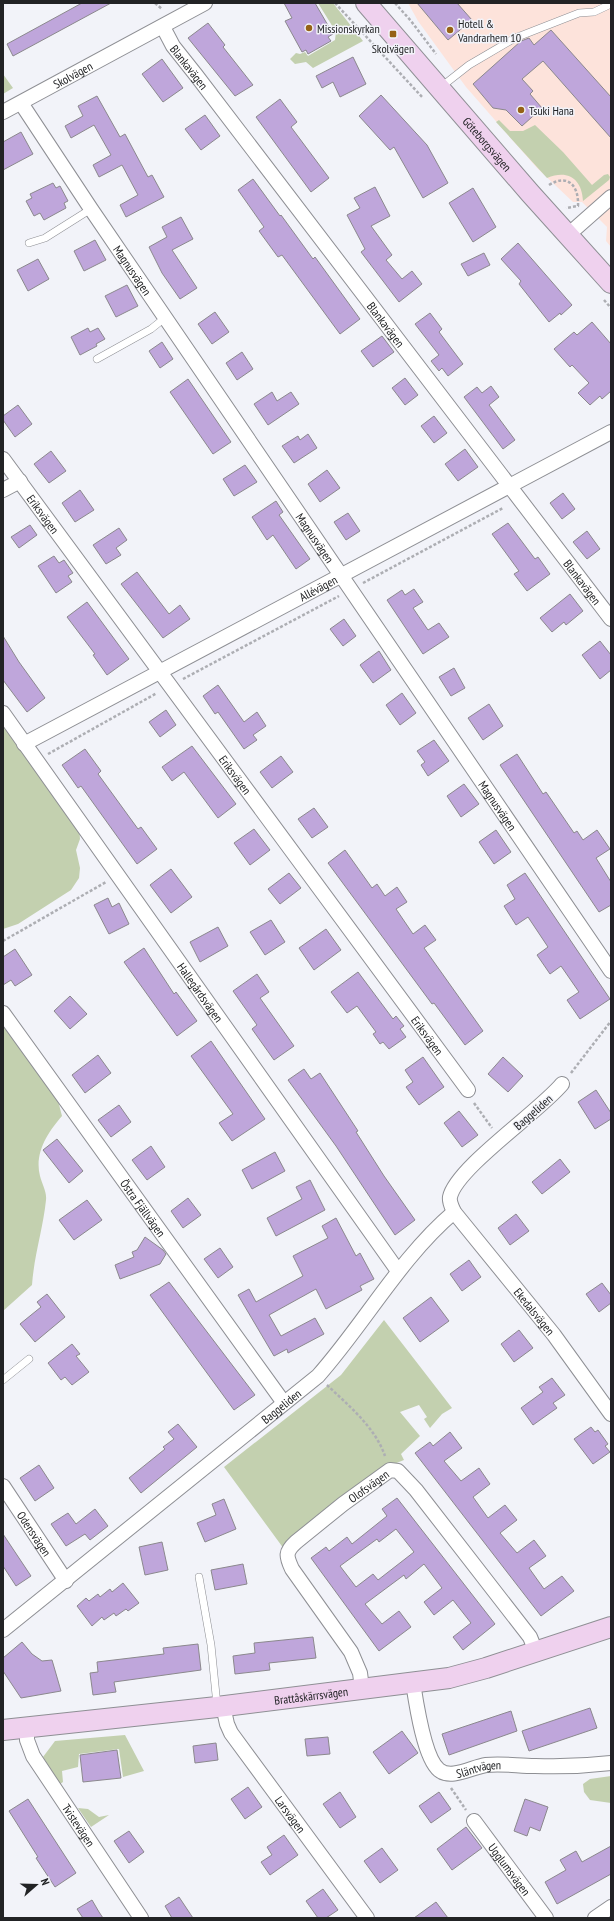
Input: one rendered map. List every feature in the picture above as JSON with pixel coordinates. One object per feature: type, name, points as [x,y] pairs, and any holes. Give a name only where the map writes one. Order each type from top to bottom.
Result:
[{"type":"street","name":"Skolvägen","points":[[3,112],[164,27],[205,3]]},
{"type":"street","name":"Göteborgsvägen","points":[[366,3],[611,283]]},
{"type":"street","name":"Blankavägen","points":[[164,27],[174,46],[611,619]]},
{"type":"street","name":"Magnusvägen","points":[[21,103],[91,209],[611,971]]},
{"type":"street","points":[[568,235],[611,197]]},
{"type":"street","name":"Allévägen","points":[[24,744],[611,432]]},
{"type":"street","name":"Eriksvägen","points":[[3,459],[468,1090]]},
{"type":"street","points":[[3,490],[20,481]]},
{"type":"street","name":"Hallegårdsvägen","points":[[3,713],[398,1271]]},
{"type":"street","name":"Östra Fjällvägen","points":[[3,1013],[284,1403]]},
{"type":"street","name":"Baggeliden","points":[[3,1630],[66,1581],[318,1376],[335,1357],[398,1271],[440,1223],[454,1212],[450,1197],[454,1187],[465,1173],[502,1138],[551,1097],[562,1084]]},
{"type":"street","name":"Ekedalsvägen","points":[[454,1212],[554,1335],[611,1414]]},
{"type":"street","name":"Olofsvägen","points":[[362,1688],[360,1673],[351,1652],[292,1569],[287,1555],[289,1549],[296,1542],[343,1504],[390,1470],[398,1471],[416,1490],[530,1637],[536,1652]]},
{"type":"street","name":"Odensvägen","points":[[3,1486],[66,1581]]},
{"type":"street","name":"Brattåskärrsvägen","points":[[3,1730],[26,1729],[413,1683],[466,1674],[611,1627]]},
{"type":"street","name":"Släntvägen","points":[[413,1683],[424,1740],[431,1759],[437,1769],[444,1773],[450,1774],[486,1765],[577,1767],[611,1763]]},
{"type":"street","name":"Larsvägen","points":[[220,1706],[232,1733],[367,1918]]},
{"type":"street","name":"Tvistevägen","points":[[26,1729],[33,1756],[141,1918]]},
{"type":"street","name":"Ugglumsvägen","points":[[474,1821],[546,1918]]},
{"type":"street","points":[[595,1918],[611,1907]]},
{"type":"lane","points":[[439,88],[452,76],[515,38],[579,13],[594,12],[611,4]]},
{"type":"lane","points":[[29,243],[45,238],[91,209]]},
{"type":"lane","points":[[98,358],[151,329],[166,317]]},
{"type":"lane","points":[[3,1380],[29,1359]]},
{"type":"lane","points":[[199,1577],[220,1706]]},
{"type":"path","points":[[155,3],[164,11]]},
{"type":"path","points":[[549,186],[560,181],[568,181],[573,185],[579,196],[578,206],[566,208]]},
{"type":"path","points":[[36,761],[170,686],[519,499]]},
{"type":"path","points":[[3,941],[107,882]]},
{"type":"path","points":[[562,1084],[611,1021]]},
{"type":"path","name":"Baggeliden","points":[[468,1090],[468,1095],[488,1123],[502,1138]]},
{"type":"path","points":[[318,1376],[363,1420],[382,1446],[390,1470]]},
{"type":"path","points":[[437,1769],[474,1821]]},
{"type":"shaded area","points":[[408,3],[611,3],[611,247],[606,241],[607,227],[582,202],[573,202],[537,168],[466,87],[418,21]]},
{"type":"green space","points":[[318,3],[333,3],[363,41],[313,68],[306,62],[295,64],[290,59],[296,53],[300,54],[305,52],[308,56],[335,40],[336,32]]},
{"type":"green space","points":[[3,74],[13,88],[3,94]]},
{"type":"green space","points":[[499,120],[510,131],[523,131],[535,125],[563,152],[592,185],[604,175],[608,174],[610,177],[609,180],[583,201],[582,193],[577,182],[572,178],[561,175],[547,178],[496,122]]},
{"type":"green space","points":[[3,717],[79,827],[80,839],[76,850],[80,868],[79,878],[71,890],[18,924],[3,929]]},
{"type":"green space","points":[[3,1020],[56,1093],[62,1116],[47,1136],[39,1159],[40,1176],[45,1191],[46,1200],[32,1285],[3,1311]]},
{"type":"green space","points":[[384,1320],[452,1408],[442,1414],[430,1428],[424,1419],[427,1417],[419,1405],[400,1412],[420,1436],[401,1454],[404,1460],[394,1464],[387,1463],[284,1549],[224,1467],[341,1375]]},
{"type":"green space","points":[[125,1735],[144,1771],[123,1777],[119,1749],[79,1754],[78,1767],[62,1771],[63,1782],[60,1784],[43,1757],[55,1741]]},
{"type":"green space","points":[[611,1776],[611,1803],[590,1800],[584,1792],[583,1784],[590,1779]]},
{"type":"green space","points":[[78,1808],[88,1809],[99,1817],[109,1815],[91,1827]]},
{"type":"building","points":[[82,3],[111,3],[13,56],[7,44]]},
{"type":"building","name":"Missionskyrkan","points":[[284,3],[315,3],[333,34],[328,37],[331,41],[308,54],[306,50],[302,52],[285,21],[292,18]]},
{"type":"building","name":"Hotell & Vandrarhem 10","points":[[417,3],[457,3],[472,20],[448,40]]},
{"type":"building","points":[[208,23],[225,45],[223,47],[253,85],[235,96],[188,38]]},
{"type":"building","points":[[551,30],[611,97],[611,138],[543,61],[522,79],[533,91],[530,94],[542,108],[522,126],[506,110],[493,108],[473,84],[521,41],[529,38],[534,45]]},
{"type":"building","points":[[353,57],[366,84],[340,97],[333,82],[322,88],[316,76]]},
{"type":"building","points":[[162,59],[183,88],[163,102],[142,74]]},
{"type":"building","points":[[381,95],[427,145],[448,183],[423,198],[394,147],[390,150],[359,116]]},
{"type":"building","points":[[97,96],[120,137],[125,134],[148,177],[152,175],[164,197],[126,217],[120,205],[138,195],[122,165],[99,177],[93,165],[111,155],[94,125],[71,138],[65,126],[83,116],[78,106]]},
{"type":"building","points":[[280,99],[297,122],[291,127],[329,178],[311,192],[256,117]]},
{"type":"building","points":[[205,115],[220,136],[201,150],[185,129]]},
{"type":"building","points":[[21,132],[33,154],[3,170],[3,142]]},
{"type":"building","points":[[253,179],[313,259],[315,257],[360,319],[340,334],[282,255],[278,257],[259,231],[264,227],[238,190]]},
{"type":"building","points":[[53,183],[56,188],[60,186],[68,201],[64,203],[66,208],[44,220],[40,213],[34,216],[26,201],[32,198],[30,194]]},
{"type":"building","points":[[375,187],[390,216],[371,226],[392,255],[386,260],[402,279],[412,271],[422,284],[399,302],[361,252],[365,249],[347,215],[360,208],[354,198]]},
{"type":"building","points":[[473,188],[496,227],[473,242],[449,203]]},
{"type":"building","points":[[181,217],[193,239],[172,250],[197,288],[180,299],[162,273],[149,247],[167,237],[162,227]]},
{"type":"building","points":[[95,240],[106,260],[84,271],[74,251]]},
{"type":"building","points":[[518,243],[572,305],[561,315],[560,313],[549,322],[519,284],[521,281],[501,259]]},
{"type":"building","points":[[484,253],[490,265],[468,276],[461,264]]},
{"type":"building","points":[[38,259],[49,279],[28,291],[17,270]]},
{"type":"building","points":[[127,285],[138,306],[116,317],[105,296]]},
{"type":"building","points":[[215,312],[229,332],[212,344],[198,324]]},
{"type":"building","points":[[430,313],[442,329],[439,332],[463,364],[448,376],[442,368],[439,371],[431,361],[439,355],[415,324]]},
{"type":"building","points":[[592,322],[611,344],[611,391],[602,399],[600,396],[590,405],[578,393],[589,383],[572,365],[570,367],[554,349],[574,332],[577,335]]},
{"type":"building","points":[[88,328],[90,332],[98,328],[105,339],[96,344],[97,346],[80,355],[71,337]]},
{"type":"building","points":[[382,336],[394,352],[373,367],[361,351]]},
{"type":"building","points":[[162,342],[173,359],[160,368],[149,351]]},
{"type":"building","points":[[242,352],[253,369],[237,380],[226,363]]},
{"type":"building","points":[[405,378],[418,395],[405,405],[392,388]]},
{"type":"building","points":[[188,379],[231,442],[213,454],[170,392]]},
{"type":"building","points":[[491,386],[499,397],[489,405],[515,440],[503,449],[464,397],[477,387],[482,393]]},
{"type":"building","points":[[272,392],[277,401],[291,392],[299,404],[268,425],[254,404]]},
{"type":"building","points":[[18,405],[32,424],[15,437],[3,420],[3,416]]},
{"type":"building","points":[[434,416],[447,433],[434,443],[421,426]]},
{"type":"building","points":[[308,434],[317,448],[294,463],[282,446],[298,436],[300,440]]},
{"type":"building","points":[[465,449],[478,467],[458,481],[445,464]]},
{"type":"building","points":[[51,451],[66,471],[49,483],[34,464]]},
{"type":"building","points":[[245,465],[257,482],[234,496],[223,479]]},
{"type":"building","points":[[327,470],[340,488],[320,502],[308,484]]},
{"type":"building","points":[[80,490],[94,510],[75,522],[62,503]]},
{"type":"building","points":[[563,493],[575,509],[562,519],[550,503]]},
{"type":"building","points":[[276,501],[283,512],[279,515],[310,559],[296,569],[273,535],[267,540],[252,517]]},
{"type":"building","points":[[348,513],[360,531],[346,540],[334,522]]},
{"type":"building","points":[[508,523],[535,559],[538,557],[550,574],[527,591],[514,574],[519,571],[492,534]]},
{"type":"building","points":[[30,525],[37,535],[19,548],[11,537]]},
{"type":"building","points":[[119,528],[127,540],[116,548],[121,555],[106,564],[93,545]]},
{"type":"building","points":[[587,531],[600,549],[587,559],[573,542]]},
{"type":"building","points":[[54,556],[59,563],[64,560],[73,573],[68,576],[72,582],[56,593],[38,566]]},
{"type":"building","points":[[137,572],[169,614],[180,605],[190,619],[163,638],[121,584]]},
{"type":"building","points":[[414,589],[423,602],[413,608],[428,630],[439,623],[449,637],[423,654],[387,600],[402,590],[405,595]]},
{"type":"building","points":[[570,594],[583,611],[566,625],[564,622],[552,632],[540,618]]},
{"type":"building","points":[[87,602],[129,659],[107,675],[93,655],[95,654],[67,617]]},
{"type":"building","points":[[344,619],[356,636],[343,646],[330,629]]},
{"type":"building","points":[[3,636],[19,662],[45,698],[27,712],[3,680]]},
{"type":"building","points":[[600,641],[611,655],[611,670],[600,679],[582,655]]},
{"type":"building","points":[[379,651],[391,670],[373,683],[360,665]]},
{"type":"building","points":[[454,668],[465,688],[451,696],[439,677]]},
{"type":"building","points":[[218,685],[244,722],[257,712],[266,726],[253,735],[257,740],[244,749],[218,712],[215,714],[203,696]]},
{"type":"building","points":[[402,693],[416,713],[400,725],[386,705]]},
{"type":"building","points":[[489,704],[503,726],[483,740],[468,718]]},
{"type":"building","points":[[166,710],[176,725],[160,737],[149,722]]},
{"type":"building","points":[[434,740],[449,761],[428,776],[421,765],[425,762],[417,751]]},
{"type":"building","points":[[192,746],[236,804],[218,818],[184,772],[172,781],[162,767]]},
{"type":"building","points":[[85,749],[101,771],[98,774],[138,829],[141,827],[157,849],[137,864],[81,786],[78,788],[62,765]]},
{"type":"building","points":[[517,754],[543,794],[546,792],[574,833],[577,831],[583,840],[597,830],[610,849],[596,858],[611,882],[611,905],[599,912],[500,765]]},
{"type":"building","points":[[281,756],[293,772],[272,788],[260,772]]},
{"type":"building","points":[[464,784],[479,804],[461,817],[447,796]]},
{"type":"building","points":[[314,808],[328,827],[312,838],[298,819]]},
{"type":"building","points":[[254,829],[270,850],[250,865],[234,843]]},
{"type":"building","points":[[496,830],[511,852],[494,864],[479,842]]},
{"type":"building","points":[[345,850],[372,888],[377,884],[385,896],[397,887],[407,902],[396,909],[413,934],[425,925],[436,940],[424,948],[483,1031],[465,1045],[434,1003],[432,1004],[328,863]]},
{"type":"building","points":[[171,869],[192,897],[171,913],[150,885]]},
{"type":"building","points":[[289,873],[301,888],[280,904],[268,889]]},
{"type":"building","points":[[525,873],[610,999],[580,1019],[567,1000],[579,992],[561,966],[550,974],[537,955],[548,947],[528,917],[516,925],[504,906],[515,899],[507,885]]},
{"type":"building","points":[[108,898],[112,907],[119,903],[129,924],[109,934],[94,905]]},
{"type":"building","points":[[271,920],[285,942],[265,955],[250,932]]},
{"type":"building","points":[[218,927],[228,946],[200,962],[190,942]]},
{"type":"building","points":[[326,929],[341,950],[314,970],[299,948]]},
{"type":"building","points":[[144,948],[174,994],[176,992],[197,1021],[177,1036],[124,962]]},
{"type":"building","points":[[15,949],[32,975],[15,986],[11,980],[3,985],[3,957]]},
{"type":"building","points":[[358,972],[393,1019],[396,1016],[404,1026],[400,1029],[406,1037],[389,1049],[383,1042],[380,1044],[373,1034],[376,1032],[357,1006],[347,1013],[331,992]]},
{"type":"building","points":[[257,974],[269,992],[260,998],[294,1046],[274,1060],[252,1029],[257,1025],[233,991]]},
{"type":"building","points":[[70,996],[87,1014],[70,1029],[54,1011]]},
{"type":"building","points":[[211,1041],[265,1119],[232,1141],[219,1123],[233,1114],[191,1056]]},
{"type":"building","points":[[98,1055],[111,1073],[85,1093],[72,1075]]},
{"type":"building","points":[[423,1057],[444,1087],[419,1105],[406,1087],[413,1082],[405,1070]]},
{"type":"building","points":[[503,1057],[523,1076],[508,1092],[488,1074]]},
{"type":"building","points":[[304,1069],[311,1079],[320,1073],[358,1131],[356,1132],[384,1176],[415,1220],[395,1235],[336,1146],[288,1080]]},
{"type":"building","points":[[596,1090],[611,1113],[611,1119],[595,1129],[578,1102]]},
{"type":"building","points":[[119,1105],[131,1122],[111,1137],[98,1120]]},
{"type":"building","points":[[459,1111],[478,1135],[462,1147],[444,1123]]},
{"type":"building","points":[[57,1139],[83,1171],[69,1183],[43,1150]]},
{"type":"building","points":[[151,1146],[165,1167],[147,1180],[132,1160]]},
{"type":"building","points":[[275,1152],[285,1171],[252,1189],[242,1170]]},
{"type":"building","points":[[560,1159],[570,1172],[542,1194],[532,1182]]},
{"type":"building","points":[[310,1180],[325,1210],[276,1236],[267,1218],[302,1199],[296,1187]]},
{"type":"building","points":[[188,1198],[201,1215],[183,1228],[171,1211]]},
{"type":"building","points":[[87,1200],[102,1220],[74,1240],[59,1220]]},
{"type":"building","points":[[516,1214],[529,1231],[510,1245],[498,1228]]},
{"type":"building","points":[[336,1218],[356,1256],[360,1253],[374,1279],[360,1286],[362,1290],[326,1309],[316,1289],[269,1315],[281,1336],[315,1318],[324,1334],[288,1353],[287,1349],[274,1356],[238,1295],[249,1289],[256,1302],[303,1276],[293,1256],[328,1238],[322,1226]]},
{"type":"building","points":[[145,1237],[163,1250],[166,1254],[160,1264],[120,1279],[115,1265],[134,1257],[132,1252],[137,1250]]},
{"type":"building","points":[[220,1248],[233,1267],[218,1278],[204,1259]]},
{"type":"building","points":[[469,1260],[481,1277],[462,1291],[450,1274]]},
{"type":"building","points":[[169,1282],[255,1395],[234,1410],[150,1295]]},
{"type":"building","points":[[602,1283],[611,1295],[611,1303],[599,1312],[586,1294]]},
{"type":"building","points":[[47,1294],[65,1317],[35,1342],[20,1324],[41,1307],[37,1302]]},
{"type":"building","points":[[431,1297],[449,1321],[420,1342],[403,1318]]},
{"type":"building","points":[[519,1330],[533,1348],[514,1362],[501,1344]]},
{"type":"building","points":[[72,1344],[80,1354],[76,1356],[89,1372],[72,1385],[65,1377],[61,1380],[48,1363]]},
{"type":"building","points":[[552,1378],[565,1395],[553,1403],[557,1408],[533,1425],[521,1408],[543,1392],[539,1387]]},
{"type":"building","points":[[178,1424],[197,1447],[141,1493],[129,1478],[165,1449],[163,1447],[174,1439],[168,1432]]},
{"type":"building","points":[[591,1427],[595,1432],[598,1430],[608,1444],[605,1446],[610,1452],[593,1464],[574,1439]]},
{"type":"building","points":[[450,1432],[462,1448],[444,1461],[461,1481],[479,1468],[490,1484],[473,1497],[488,1518],[505,1505],[517,1520],[500,1533],[517,1553],[534,1540],[546,1556],[529,1568],[544,1589],[562,1576],[574,1591],[541,1616],[415,1453],[430,1442],[433,1446]]},
{"type":"building","points":[[39,1465],[54,1488],[35,1501],[20,1478]]},
{"type":"building","points":[[397,1498],[495,1624],[463,1650],[453,1637],[471,1623],[453,1600],[434,1615],[424,1602],[442,1588],[424,1564],[406,1579],[404,1575],[365,1604],[382,1624],[399,1611],[411,1627],[379,1651],[311,1558],[326,1547],[329,1551],[347,1537],[352,1544],[387,1516],[382,1509]],"holes":[[[396,1529],[414,1552],[378,1580],[373,1574],[356,1587],[340,1566],[377,1539],[379,1542]]]},
{"type":"building","points":[[224,1499],[236,1529],[205,1542],[197,1523],[216,1515],[212,1504]]},
{"type":"building","points":[[95,1509],[108,1526],[90,1540],[85,1534],[66,1546],[51,1524],[68,1513],[76,1524]]},
{"type":"building","points":[[3,1534],[31,1576],[16,1586],[3,1566]]},
{"type":"building","points":[[162,1542],[168,1570],[145,1575],[139,1547]]},
{"type":"building","points":[[243,1564],[247,1584],[215,1590],[211,1570]]},
{"type":"building","points":[[123,1583],[139,1603],[128,1611],[126,1609],[116,1616],[114,1613],[104,1620],[102,1617],[92,1626],[77,1606],[86,1598],[89,1601],[98,1594],[100,1597],[110,1589],[112,1592]]},
{"type":"building","points":[[313,1637],[316,1658],[269,1663],[270,1670],[235,1674],[233,1656],[255,1653],[254,1643]]},
{"type":"building","points":[[22,1642],[32,1654],[42,1661],[52,1660],[61,1691],[21,1698],[3,1671],[3,1658]]},
{"type":"building","points":[[198,1644],[201,1670],[114,1682],[116,1692],[93,1695],[90,1673],[98,1672],[97,1662],[164,1654],[163,1648]]},
{"type":"building","points":[[590,1708],[597,1728],[529,1751],[522,1731]]},
{"type":"building","points":[[511,1711],[517,1731],[449,1755],[442,1734]]},
{"type":"building","points":[[402,1731],[418,1753],[389,1774],[373,1752]]},
{"type":"building","points":[[328,1737],[330,1754],[307,1756],[305,1739]]},
{"type":"building","points":[[216,1743],[218,1760],[195,1763],[193,1746]]},
{"type":"building","points":[[117,1750],[121,1778],[83,1782],[80,1755]]},
{"type":"building","points":[[248,1787],[262,1807],[245,1819],[231,1799]]},
{"type":"building","points":[[340,1792],[356,1817],[340,1828],[323,1804]]},
{"type":"building","points":[[439,1792],[451,1809],[431,1823],[419,1806]]},
{"type":"building","points":[[28,1799],[76,1873],[55,1887],[36,1858],[38,1857],[9,1811]]},
{"type":"building","points":[[525,1799],[548,1807],[540,1831],[530,1827],[527,1836],[514,1831]]},
{"type":"building","points":[[466,1827],[482,1848],[452,1870],[437,1849]]},
{"type":"building","points":[[129,1831],[144,1852],[129,1863],[114,1841]]},
{"type":"building","points":[[284,1835],[298,1855],[270,1875],[261,1862],[272,1855],[267,1847]]},
{"type":"building","points":[[611,1846],[611,1874],[557,1904],[545,1882],[566,1870],[560,1860],[576,1851],[582,1862]]},
{"type":"building","points":[[382,1848],[398,1870],[380,1883],[364,1861]]},
{"type":"building","points":[[323,1889],[338,1910],[326,1918],[318,1918],[306,1901]]},
{"type":"building","points":[[179,1897],[193,1918],[172,1918],[165,1906]]},
{"type":"building","points":[[92,1900],[103,1918],[83,1918],[77,1909]]},
{"type":"building","points":[[436,1902],[448,1918],[414,1918]]},
{"type":"place","name":"Missionskyrkan","points":[[309,28]]},
{"type":"place","name":"Hotell & Vandrarhem 10","points":[[450,30]]},
{"type":"place","name":"Skolvägen","points":[[393,34]]},
{"type":"place","name":"Tsuki Hana","points":[[521,110]]}]
